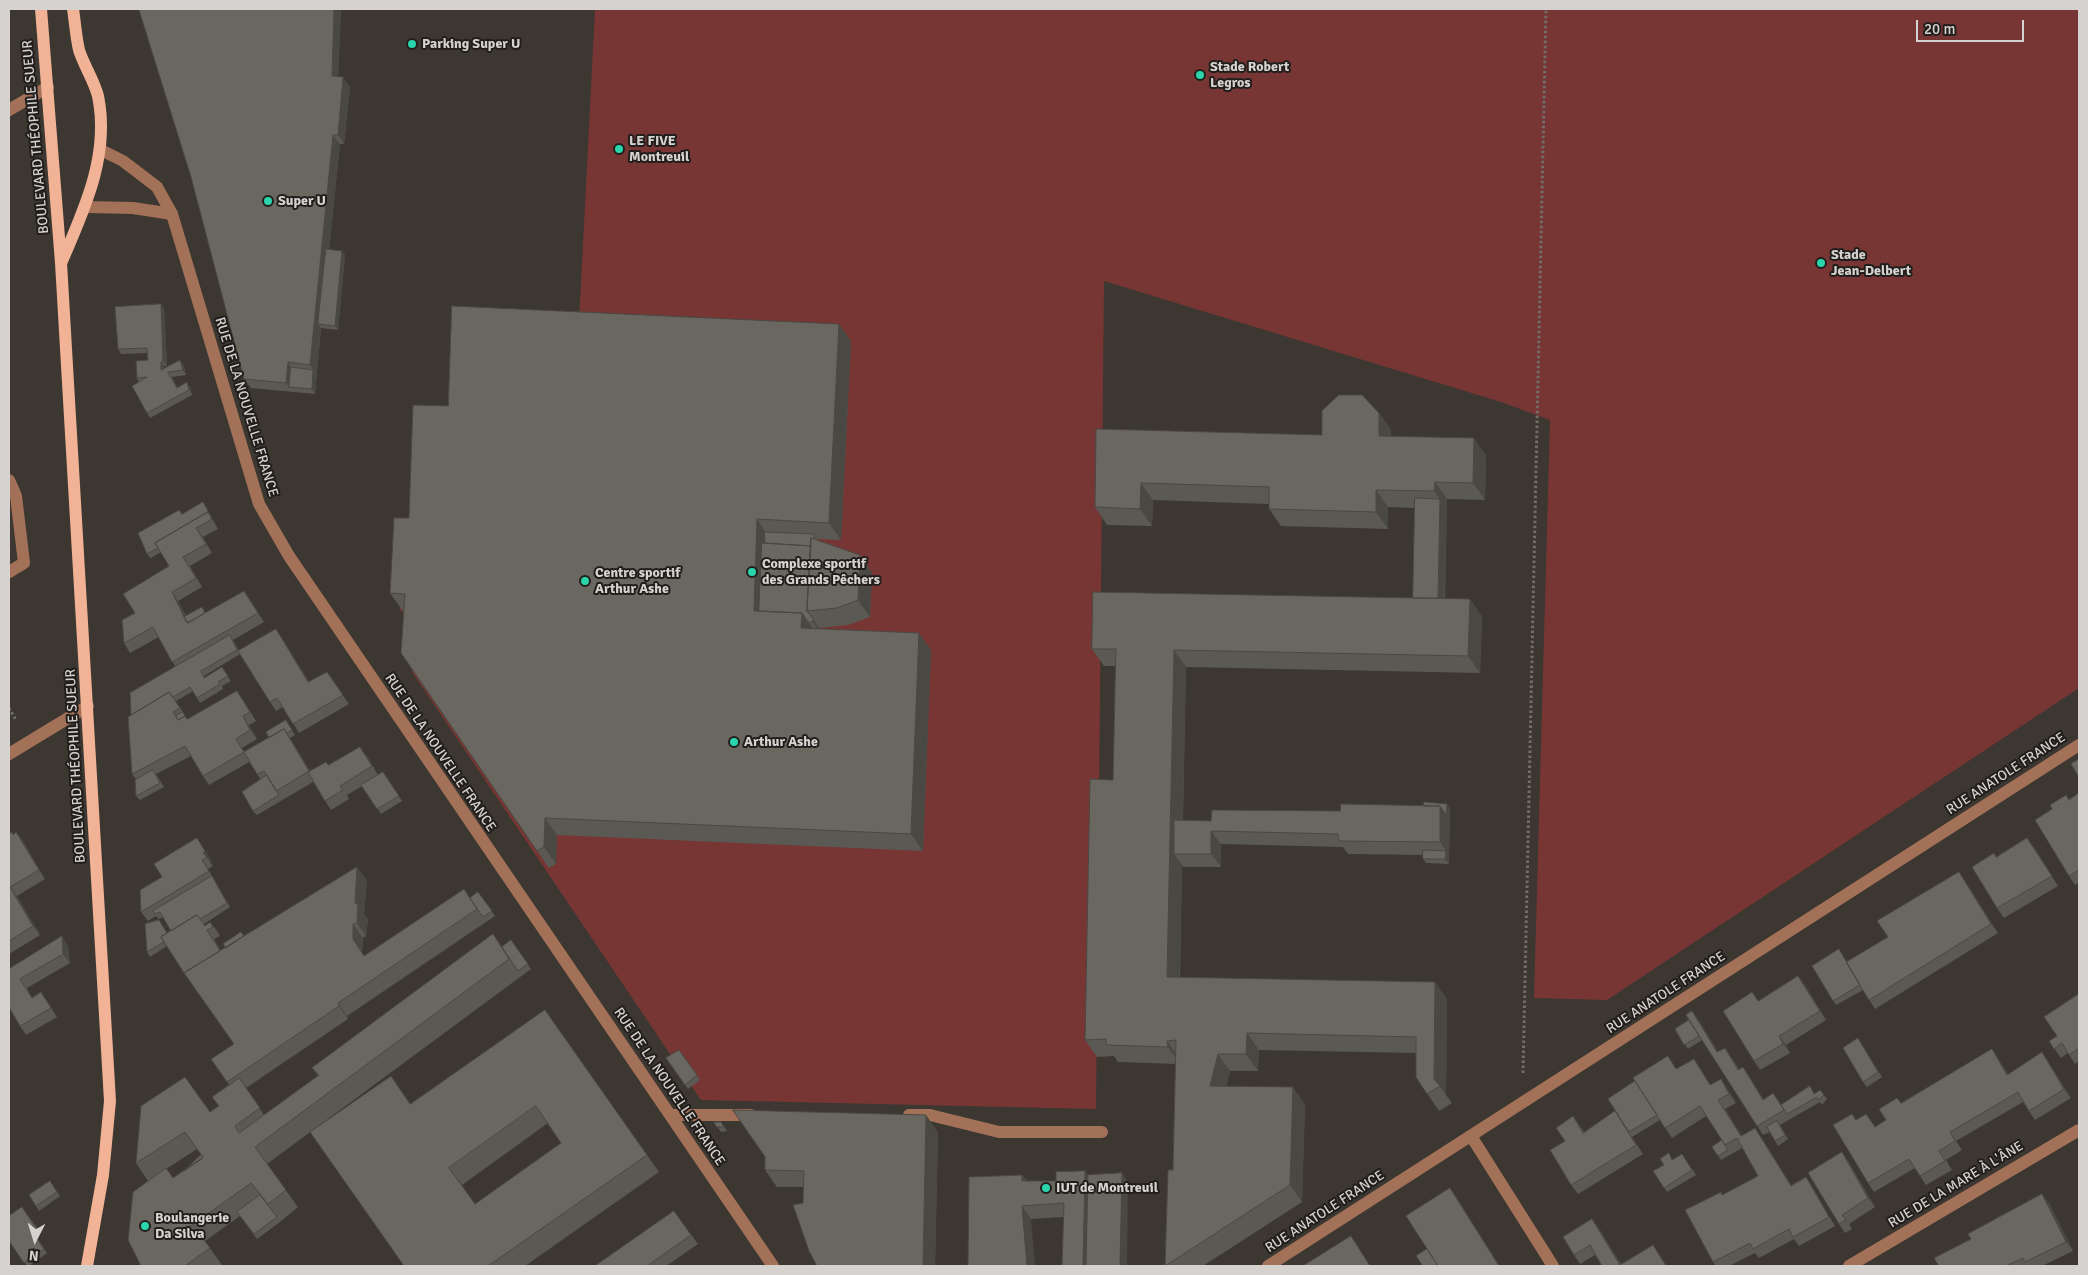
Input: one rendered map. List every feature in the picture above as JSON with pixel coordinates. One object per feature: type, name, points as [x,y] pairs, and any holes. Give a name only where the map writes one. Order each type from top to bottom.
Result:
[{"type":"main road","name":"BOULEVARD THÉOPHILE SUEUR","points":[[41,9],[61,263],[110,1101],[103,1175],[87,1266]]},
{"type":"main road","name":"BOULEVARD THÉOPHILE SUEUR","points":[[61,263],[86,207],[101,150],[101,118],[97,94],[79,50],[73,9]]},
{"type":"street","points":[[9,110],[48,87]]},
{"type":"street","name":"RUE DE LA NOUVELLE FRANCE","points":[[101,150],[123,161],[157,187],[172,214],[258,504],[289,556],[773,1266]]},
{"type":"street","points":[[86,207],[133,208],[172,214]]},
{"type":"street","points":[[9,480],[16,496],[24,563],[9,572]]},
{"type":"street","points":[[9,754],[88,706]]},
{"type":"street","name":"RUE ANATOLE FRANCE","points":[[1268,1266],[2079,745]]},
{"type":"street","points":[[667,1110],[760,1115]]},
{"type":"street","points":[[900,1115],[930,1115],[999,1132],[1102,1132]]},
{"type":"street","name":"RUE DE LA MARE À L'ÂNE","points":[[1849,1266],[2079,1130]]},
{"type":"street","points":[[1471,1136],[1553,1266]]},
{"type":"path","points":[[1522,1103],[1546,9]]},
{"type":"shaded area","name":"Complexe sportif des Grands Pêchers","points":[[595,9],[2079,9],[2079,688],[1607,1000],[1534,998],[1550,420],[1501,402],[1104,281],[1096,1109],[701,1100],[412,672],[415,612],[400,611],[404,533],[456,420],[579,322]]},
{"type":"building","name":"Super U","points":[[139,9],[334,9],[332,76],[343,77],[338,135],[333,135],[310,365],[288,362],[286,383],[244,379],[191,177]]},
{"type":"building","points":[[326,249],[342,251],[335,326],[318,324]]},
{"type":"building","points":[[161,304],[163,361],[161,362],[161,370],[180,360],[183,370],[168,372],[177,388],[187,382],[189,390],[147,413],[132,386],[147,377],[137,378],[136,361],[148,360],[147,348],[118,349],[115,307]]},
{"type":"building","points":[[452,306],[839,324],[829,523],[757,519],[754,611],[802,613],[801,628],[919,633],[911,834],[545,818],[544,847],[537,851],[401,653],[405,594],[390,593],[394,518],[409,518],[413,405],[448,406]]},
{"type":"building","points":[[291,367],[313,370],[312,389],[289,387]]},
{"type":"building","points":[[1339,395],[1362,395],[1379,413],[1379,436],[1474,438],[1473,483],[1435,482],[1434,491],[1376,490],[1376,512],[1269,509],[1269,487],[1141,483],[1140,509],[1095,507],[1096,429],[1322,435],[1322,411]]},
{"type":"building","points":[[1415,498],[1440,499],[1438,598],[1413,598]]},
{"type":"building","points":[[203,502],[211,516],[208,512],[155,543],[158,548],[147,554],[138,533],[179,510],[182,514]]},
{"type":"building","points":[[208,512],[212,519],[196,528],[206,544],[183,557],[196,578],[172,592],[187,623],[244,591],[258,613],[172,662],[153,627],[124,643],[122,620],[135,613],[123,594],[169,566],[155,543]]},
{"type":"building","points":[[765,532],[814,534],[814,539],[811,538],[811,546],[765,543]]},
{"type":"building","points":[[811,538],[860,555],[858,600],[837,608],[807,611]]},
{"type":"building","points":[[762,543],[811,546],[807,611],[813,622],[808,622],[802,613],[759,611]]},
{"type":"building","points":[[1093,592],[1470,599],[1468,656],[1174,650],[1167,977],[1435,982],[1434,1079],[1440,1086],[1427,1094],[1416,1077],[1416,1037],[1247,1033],[1246,1054],[1218,1054],[1210,1086],[1293,1087],[1290,1185],[1165,1266],[1168,1170],[1173,1170],[1176,1040],[1167,1041],[1168,1047],[1106,1045],[1106,1039],[1085,1040],[1090,779],[1113,780],[1116,649],[1092,649]]},
{"type":"building","points":[[202,607],[205,613],[188,623],[184,617]]},
{"type":"building","points":[[276,629],[308,682],[327,672],[343,695],[293,724],[277,698],[270,702],[238,651]]},
{"type":"building","points":[[230,635],[237,650],[201,671],[204,678],[222,667],[228,676],[218,682],[220,684],[197,698],[190,687],[173,697],[169,692],[131,715],[130,693]]},
{"type":"building","points":[[237,691],[250,712],[243,716],[250,730],[236,739],[244,752],[203,776],[185,746],[132,774],[128,717],[169,692],[180,708],[173,712],[178,720],[185,716],[187,719]]},
{"type":"building","points":[[183,712],[185,716],[178,720],[176,716]]},
{"type":"building","points":[[286,720],[292,730],[287,733],[284,729],[269,738],[266,732]]},
{"type":"building","points":[[284,729],[309,771],[276,791],[264,771],[257,774],[244,752]]},
{"type":"building","points":[[360,747],[372,766],[340,786],[343,790],[325,801],[308,772],[326,762],[328,765]]},
{"type":"building","points":[[2079,759],[2079,777],[2071,764]]},
{"type":"building","points":[[153,770],[160,783],[136,796],[135,780]]},
{"type":"building","points":[[383,772],[399,796],[377,809],[361,785]]},
{"type":"building","points":[[267,775],[279,795],[253,811],[242,792]]},
{"type":"building","points":[[2079,793],[2079,870],[2069,876],[2035,820],[2052,809],[2050,805],[2066,795],[2069,800]]},
{"type":"building","points":[[1424,802],[1447,804],[1446,815],[1440,806],[1424,806]]},
{"type":"building","points":[[1341,804],[1440,806],[1440,842],[1339,841],[1338,834],[1211,831],[1211,854],[1174,854],[1174,820],[1211,821],[1212,810],[1340,811]]},
{"type":"building","points":[[12,832],[13,835],[16,832],[39,870],[10,887],[33,926],[9,941],[9,834]]},
{"type":"building","points":[[197,838],[205,851],[203,853],[207,857],[202,860],[209,871],[141,912],[140,890],[162,877],[154,864]]},
{"type":"building","points":[[2027,838],[2052,876],[1997,908],[1972,867],[1994,853],[1996,857]]},
{"type":"building","points":[[1423,850],[1446,851],[1445,859],[1423,859]]},
{"type":"building","points":[[357,867],[355,903],[358,905],[357,923],[353,924],[353,939],[364,956],[464,889],[477,909],[338,1003],[339,1006],[227,1082],[211,1059],[234,1044],[184,973]]},
{"type":"building","points":[[1959,872],[1991,924],[1869,1000],[1846,962],[1888,937],[1877,921]]},
{"type":"building","points":[[212,876],[227,903],[200,919],[197,915],[171,931],[160,912],[155,914],[153,911]]},
{"type":"building","points":[[478,892],[492,911],[483,917],[470,898]]},
{"type":"building","points":[[197,915],[205,926],[210,922],[213,927],[207,930],[220,951],[184,973],[161,937]]},
{"type":"building","points":[[159,920],[167,933],[161,937],[164,942],[147,952],[145,924]]},
{"type":"building","points":[[241,932],[244,936],[226,948],[223,944]]},
{"type":"building","points":[[493,934],[509,959],[255,1147],[286,1190],[268,1204],[251,1183],[188,1228],[195,1238],[200,1235],[210,1248],[185,1266],[141,1266],[128,1240],[133,1192],[166,1168],[173,1178],[203,1157],[185,1132],[136,1163],[141,1106],[185,1077],[210,1112],[219,1106],[212,1097],[239,1078],[260,1108],[235,1126],[239,1133],[319,1075],[312,1068]]},
{"type":"building","points":[[62,936],[63,954],[20,979],[32,998],[41,992],[51,1008],[20,1026],[9,1007],[9,969]]},
{"type":"building","points":[[511,940],[528,964],[518,971],[502,947]]},
{"type":"building","points":[[1839,949],[1860,985],[1833,1001],[1812,966]]},
{"type":"building","points":[[1798,976],[1820,1011],[1779,1036],[1783,1044],[1754,1061],[1723,1011],[1752,992],[1758,1001]]},
{"type":"building","points":[[2079,994],[2079,1048],[2069,1055],[2062,1043],[2054,1049],[2049,1041],[2057,1036],[2044,1017]]},
{"type":"building","points":[[545,1010],[647,1155],[488,1266],[404,1266],[310,1132],[391,1076],[410,1104]],"holes":[[[536,1106],[561,1143],[475,1204],[449,1168]]]},
{"type":"building","points":[[1692,1011],[1717,1052],[1725,1048],[1738,1070],[1743,1067],[1763,1100],[1773,1093],[1784,1110],[1757,1126],[1686,1015]]},
{"type":"building","points":[[1689,1020],[1699,1036],[1684,1045],[1675,1029]]},
{"type":"building","points":[[1858,1038],[1878,1072],[1863,1082],[1843,1048]]},
{"type":"building","points":[[1992,1049],[2007,1075],[2042,1052],[2064,1089],[2029,1111],[2018,1092],[1950,1132],[1955,1141],[1939,1151],[1945,1161],[1920,1176],[1909,1159],[1868,1183],[1833,1125],[1852,1114],[1856,1120],[1866,1114],[1875,1127],[1886,1120],[1879,1109],[1897,1098],[1901,1103]]},
{"type":"building","points":[[679,1050],[697,1075],[685,1085],[666,1058]]},
{"type":"building","points":[[1668,1056],[1676,1069],[1694,1059],[1710,1085],[1721,1079],[1729,1094],[1718,1100],[1741,1136],[1755,1128],[1791,1186],[1806,1177],[1829,1217],[1793,1237],[1789,1229],[1753,1249],[1750,1243],[1713,1262],[1685,1210],[1721,1192],[1722,1195],[1758,1176],[1737,1138],[1725,1145],[1700,1106],[1665,1128],[1633,1078]]},
{"type":"building","points":[[1635,1081],[1657,1115],[1629,1132],[1608,1099]]},
{"type":"building","points":[[1810,1086],[1814,1094],[1820,1090],[1824,1095],[1818,1100],[1817,1097],[1787,1114],[1781,1105]]},
{"type":"building","points":[[733,1110],[926,1115],[923,1266],[817,1266],[809,1251],[793,1205],[803,1203],[804,1171],[765,1170],[765,1157]]},
{"type":"building","points":[[1615,1111],[1636,1145],[1571,1185],[1550,1150],[1565,1141],[1556,1128],[1573,1116],[1583,1133]]},
{"type":"building","points":[[1777,1121],[1785,1135],[1775,1141],[1767,1127]]},
{"type":"building","points":[[714,1122],[721,1122],[724,1127],[717,1127]]},
{"type":"building","points":[[1722,1140],[1728,1150],[1718,1156],[1712,1147]]},
{"type":"building","points":[[1842,1152],[1868,1198],[1842,1215],[1846,1220],[1839,1224],[1808,1173]]},
{"type":"building","points":[[1669,1153],[1672,1160],[1682,1154],[1692,1170],[1664,1188],[1653,1171],[1664,1165],[1660,1159]]},
{"type":"building","points":[[201,1155],[203,1158],[184,1171]]},
{"type":"building","points":[[1085,1171],[1083,1266],[1062,1266],[1064,1203],[1022,1206],[1027,1266],[968,1266],[969,1177],[1022,1175],[1022,1181],[1056,1181],[1056,1172]]},
{"type":"building","points":[[1122,1173],[1120,1266],[1086,1266],[1088,1175]]},
{"type":"building","points":[[50,1181],[57,1192],[36,1206],[29,1195]]},
{"type":"building","points":[[1450,1188],[1499,1266],[1438,1266],[1406,1216]]},
{"type":"building","points":[[2042,1194],[2066,1242],[2025,1262],[2023,1258],[2006,1266],[1939,1266],[1934,1258],[1971,1239],[1968,1234]]},
{"type":"building","points":[[260,1195],[277,1217],[254,1234],[237,1212]]},
{"type":"building","points":[[22,1207],[34,1225],[30,1228],[44,1249],[24,1263],[9,1241],[9,1216]]},
{"type":"building","points":[[674,1211],[691,1235],[647,1266],[595,1266]]},
{"type":"building","points":[[1592,1219],[1620,1265],[1653,1245],[1666,1266],[1602,1266],[1590,1245],[1574,1255],[1563,1237]]},
{"type":"building","points":[[1351,1236],[1370,1266],[1303,1266]]},
{"type":"building","points":[[1427,1249],[1438,1266],[1423,1266],[1416,1256]]},
{"type":"place","name":"Parking Super U","points":[[412,44]]},
{"type":"place","name":"Stade Robert Legros","points":[[1200,75]]},
{"type":"place","name":"LE FIVE Montreuil","points":[[619,149]]},
{"type":"place","name":"Super U","points":[[268,201]]},
{"type":"place","name":"Stade Jean-Delbert","points":[[1821,263]]},
{"type":"place","name":"Complexe sportif des Grands Pêchers","points":[[752,572]]},
{"type":"place","name":"Centre sportif Arthur Ashe","points":[[585,581]]},
{"type":"place","name":"Arthur Ashe","points":[[734,742]]},
{"type":"place","name":"IUT de Montreuil","points":[[1046,1188]]},
{"type":"place","name":"Boulangerie Da Silva","points":[[145,1226]]}]
